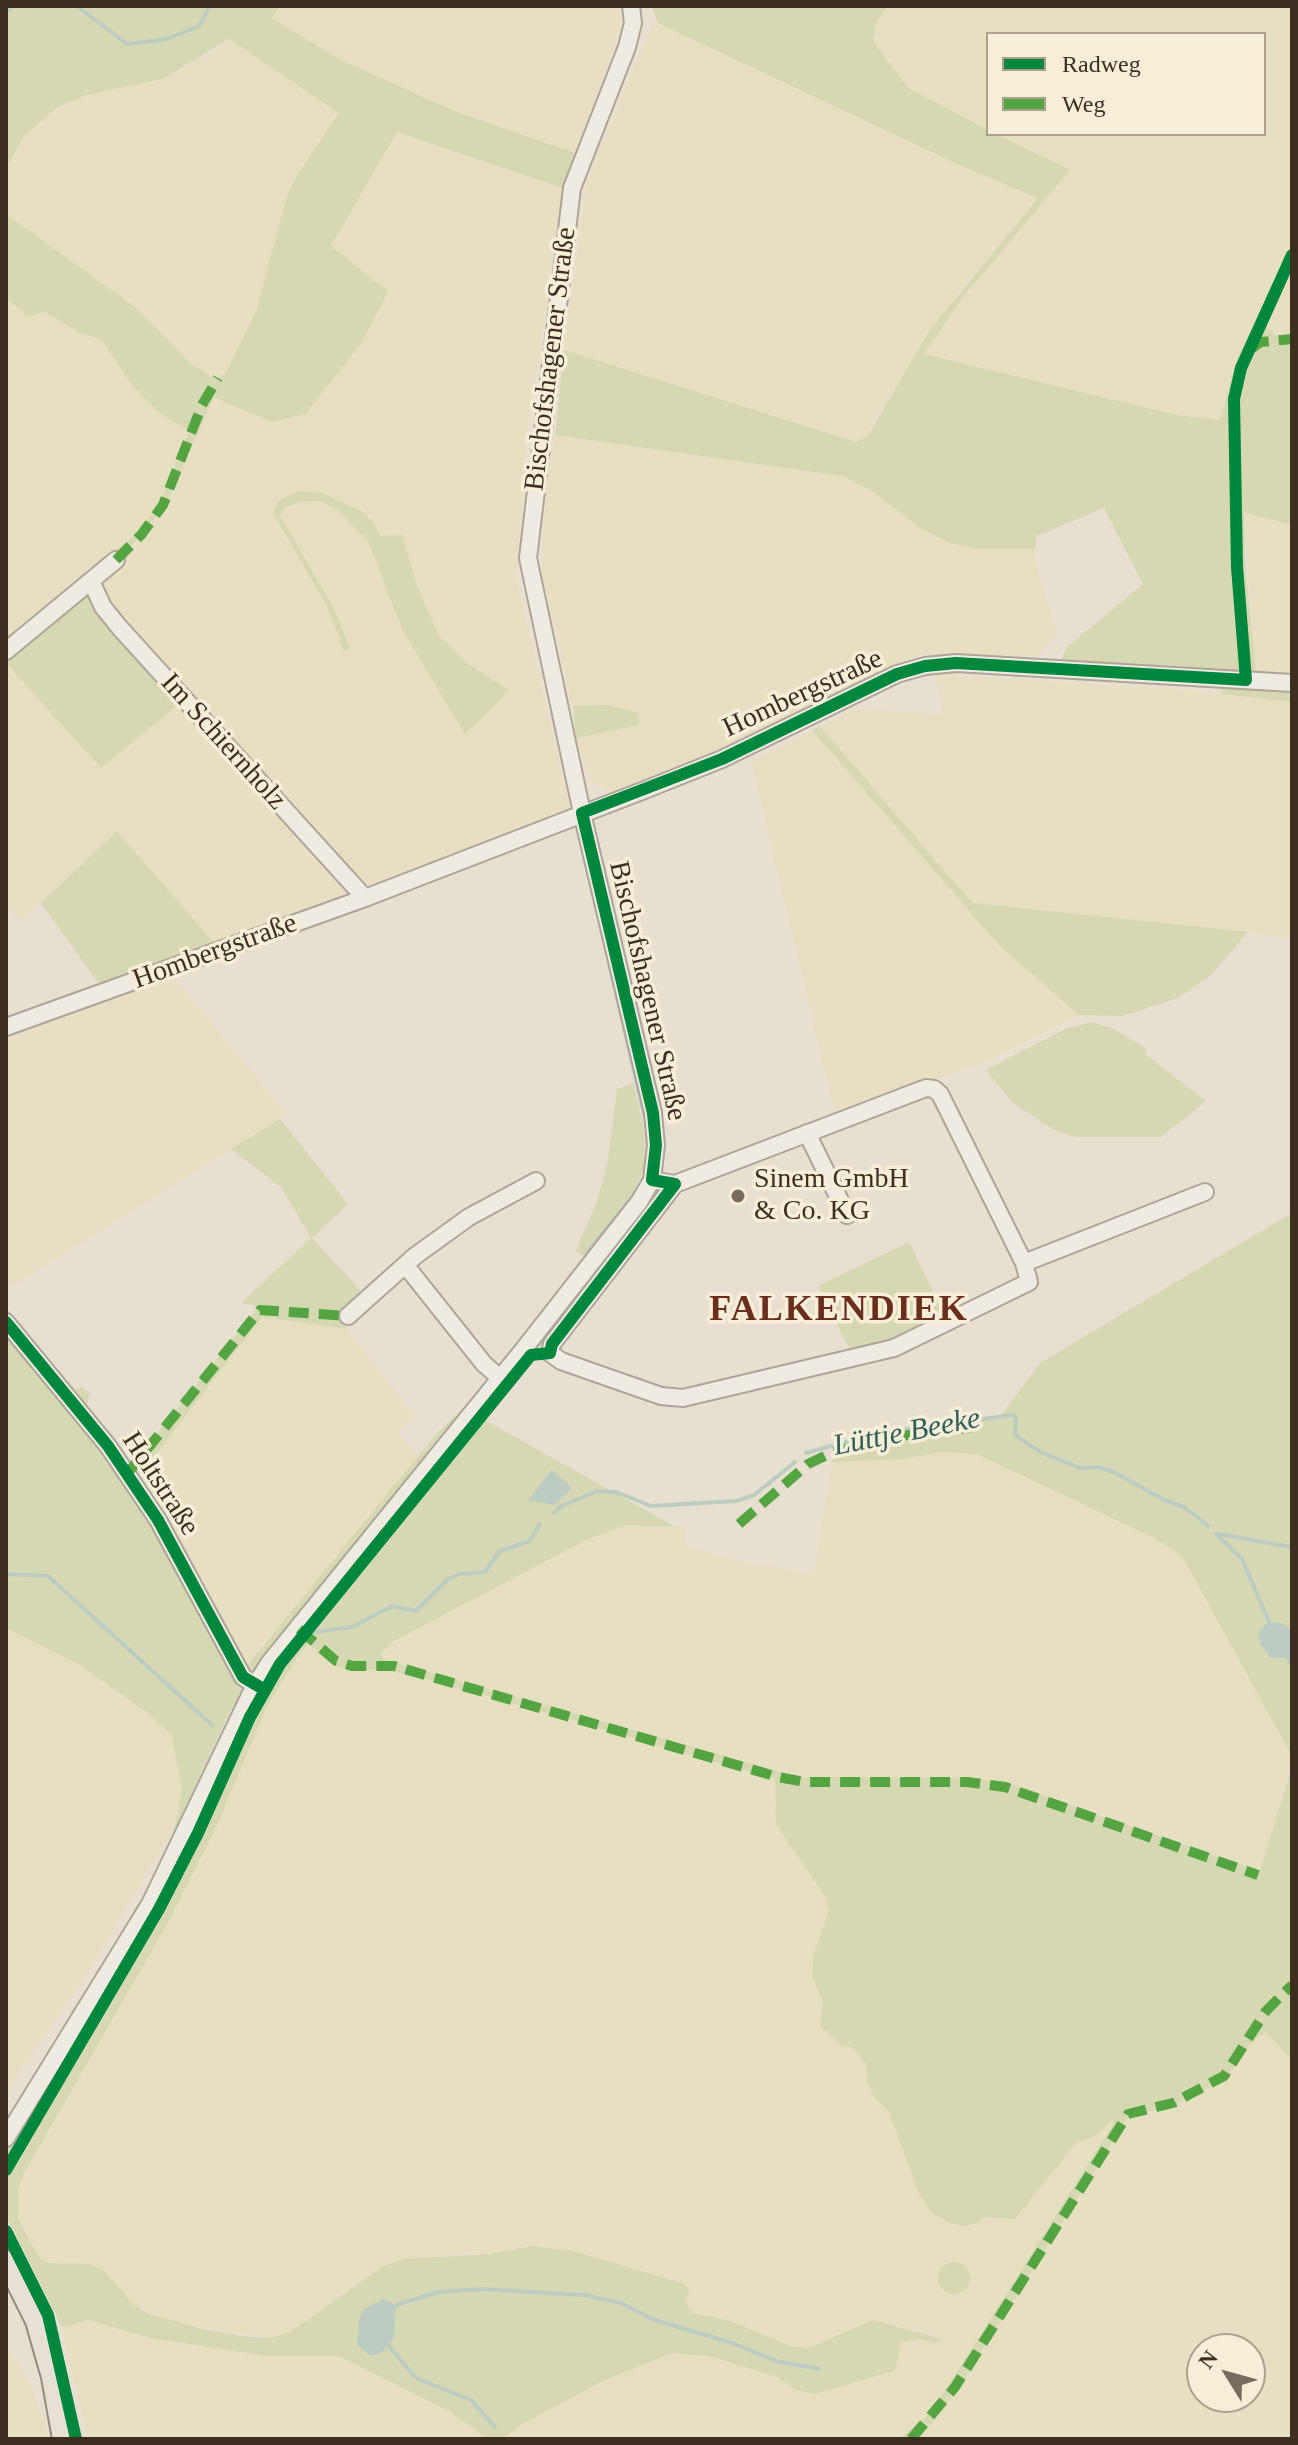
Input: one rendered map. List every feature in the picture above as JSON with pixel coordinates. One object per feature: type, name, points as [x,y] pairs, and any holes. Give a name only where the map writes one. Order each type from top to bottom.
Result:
[{"type":"main road","points":[[6,2261],[33,2313],[52,2377],[63,2439]]},
{"type":"street","name":"Bischofshagener Straße","points":[[6,2138],[150,1904],[255,1685],[296,1626],[500,1378],[639,1202],[652,1180],[656,1145],[653,1113],[529,579],[528,536],[572,188],[627,47],[633,23],[631,6]]},
{"type":"street","points":[[6,651],[116,560]]},
{"type":"street","name":"Im Schiernholz","points":[[91,581],[103,607],[120,628],[365,898]]},
{"type":"street","name":"Hombergstraße","points":[[6,1027],[365,898],[722,759],[897,674],[925,666],[984,665],[1292,683]]},
{"type":"street","points":[[652,1180],[675,1184],[926,1088],[934,1089],[940,1094],[1030,1276],[1025,1287],[903,1345],[683,1398],[661,1396],[553,1357],[552,1344],[675,1184]]},
{"type":"street","points":[[807,1133],[847,1215]]},
{"type":"street","points":[[348,1316],[469,1217],[536,1181]]},
{"type":"street","points":[[1024,1263],[1205,1192]]},
{"type":"street","points":[[406,1266],[484,1364],[500,1378]]},
{"type":"street","name":"Holtstraße","points":[[6,1322],[108,1446],[158,1520],[243,1677],[255,1685]]},
{"type":"shaded area","points":[[280,6],[618,6],[622,24],[575,153],[457,112],[343,61],[271,18]]},
{"type":"shaded area","points":[[887,6],[1292,6],[1292,245],[1237,358],[1220,420],[1176,415],[923,354],[963,297],[1070,170],[1000,136],[1266,136],[1266,32],[986,32],[986,129],[908,88],[873,41],[875,24]]},
{"type":"shaded area","points":[[653,21],[955,163],[1038,198],[964,285],[876,416],[867,437],[856,442],[564,350],[587,181]]},
{"type":"shaded area","points":[[229,39],[340,113],[297,175],[286,199],[257,309],[227,372],[217,380],[190,363],[135,307],[6,214],[6,168],[24,136],[57,107],[86,95],[163,79],[220,48]]},
{"type":"shaded area","points":[[397,132],[563,188],[528,428],[516,577],[569,805],[566,812],[367,889],[110,609],[100,586],[165,506],[214,396],[272,422],[331,247]],"holes":[[[322,493],[374,523],[380,536],[402,535],[417,586],[439,636],[452,651],[508,690],[465,733],[402,629],[369,543],[337,509],[320,501],[300,502],[284,508],[280,515],[333,607],[344,651],[328,608],[273,514],[285,496]]]},
{"type":"shaded area","points":[[1292,263],[1292,336],[1280,337],[1269,331],[1266,320]]},
{"type":"shaded area","points":[[6,298],[28,316],[45,312],[82,334],[101,339],[131,384],[158,412],[189,431],[160,504],[138,532],[6,644]]},
{"type":"shaded area","points":[[555,435],[842,476],[872,491],[922,529],[978,549],[1035,549],[1034,557],[1057,634],[1038,656],[929,653],[895,664],[695,761],[609,793],[591,781],[576,738],[638,725],[608,705],[573,706],[543,576],[543,531]]},
{"type":"shaded area","points":[[1244,511],[1292,525],[1292,673],[1256,673],[1255,670]]},
{"type":"shaded area","points":[[6,663],[101,768],[181,702],[342,884],[346,894],[313,911],[214,943],[117,831],[20,922],[6,905]]},
{"type":"shaded area","points":[[935,674],[1190,690],[1292,702],[1292,935],[1287,937],[972,903],[820,726],[851,709],[943,714]]},
{"type":"shaded area","points":[[812,730],[998,944],[1079,1015],[983,1063],[835,1113],[751,760]]},
{"type":"shaded area","points":[[172,974],[287,1114],[6,1290],[6,1033]]},
{"type":"shaded area","points":[[262,1317],[347,1329],[415,1416],[398,1433],[419,1456],[248,1666],[178,1536],[139,1476]]},
{"type":"shaded area","points":[[960,1451],[977,1454],[1152,1537],[1182,1556],[1292,1756],[1261,1871],[1052,1797],[798,1777],[385,1661],[380,1655],[392,1642],[586,1540],[627,1525],[685,1527],[686,1545],[734,1560],[814,1574],[832,1462]]},
{"type":"shaded area","points":[[552,1470],[572,1488],[554,1505],[528,1500]]},
{"type":"shaded area","points":[[1269,1622],[1283,1623],[1292,1632],[1292,1655],[1288,1658],[1271,1658],[1260,1644],[1259,1631]]},
{"type":"shaded area","points":[[6,1628],[80,1665],[164,1726],[172,1736],[182,1790],[179,1813],[172,1831],[84,1979],[6,2092]]},
{"type":"shaded area","points":[[309,1644],[337,1667],[391,1671],[439,1682],[775,1779],[776,1824],[825,1897],[829,1911],[813,1957],[812,1975],[823,2002],[820,2014],[828,2035],[841,2045],[853,2048],[866,2064],[867,2080],[874,2096],[889,2112],[931,2212],[950,2223],[965,2226],[977,2223],[984,2217],[1015,2219],[1076,2143],[1095,2136],[1112,2118],[1113,2126],[950,2383],[928,2415],[903,2438],[503,2439],[520,2425],[603,2381],[673,2353],[709,2356],[777,2377],[796,2390],[895,2370],[901,2342],[941,2337],[873,2320],[809,2348],[790,2346],[728,2320],[696,2314],[689,2309],[682,2283],[573,2251],[532,2246],[490,2254],[451,2254],[361,2281],[290,2332],[271,2338],[173,2323],[134,2305],[103,2271],[90,2264],[46,2263],[40,2258],[18,2220],[18,2188],[25,2171],[165,1928],[216,1828],[267,1706],[300,1653]]},
{"type":"shaded area","points":[[1266,2032],[1292,2060],[1292,2439],[919,2439],[958,2389],[1129,2116],[1173,2106],[1227,2078],[1251,2043]]},
{"type":"shaded area","points":[[383,2299],[396,2305],[394,2338],[381,2353],[371,2356],[357,2345],[359,2321],[363,2310]]},
{"type":"shaded area","points":[[89,2320],[151,2338],[266,2356],[338,2356],[451,2412],[488,2439],[88,2439],[62,2331],[66,2324]]},
{"type":"shaded area","points":[[6,2347],[27,2377],[51,2439],[6,2439]]},
{"type":"green space","points":[[6,6],[280,6],[271,18],[343,61],[457,112],[575,153],[563,188],[397,132],[331,246],[388,292],[360,345],[305,414],[272,422],[214,397],[165,506],[101,582],[110,609],[367,889],[346,894],[342,884],[181,702],[101,768],[6,663],[6,644],[138,532],[160,504],[189,431],[158,412],[131,384],[101,339],[82,334],[45,312],[28,316],[6,298],[6,214],[135,307],[190,363],[217,380],[227,371],[257,309],[286,199],[297,175],[339,113],[229,39],[163,79],[86,95],[57,107],[24,136],[6,168]]},
{"type":"green space","points":[[652,6],[887,6],[875,24],[873,41],[908,88],[986,129],[986,136],[1000,136],[1070,170],[963,297],[924,354],[1176,415],[1220,420],[1237,358],[1292,245],[1292,263],[1268,313],[1266,327],[1274,335],[1292,336],[1292,525],[1244,512],[1245,563],[1256,673],[1060,661],[1068,646],[1143,584],[1104,508],[1037,536],[1035,549],[978,549],[951,543],[922,529],[872,491],[842,476],[555,435],[564,350],[856,442],[867,437],[930,330],[1038,198],[955,163],[658,23]]},
{"type":"green space","points":[[298,491],[322,493],[361,511],[374,523],[380,536],[402,535],[417,586],[439,636],[467,663],[509,690],[465,734],[402,629],[369,543],[337,509],[320,501],[300,502],[284,508],[280,515],[333,607],[350,648],[344,651],[328,608],[273,513],[277,502]]},
{"type":"green space","points":[[1223,686],[1292,688],[1292,702],[1222,694]]},
{"type":"green space","points":[[608,705],[638,713],[639,725],[576,738],[573,706]]},
{"type":"green space","points":[[820,726],[972,903],[1248,932],[1211,975],[1178,998],[1122,1016],[1079,1015],[998,944],[812,730]]},
{"type":"green space","points":[[117,831],[214,943],[99,984],[41,903]]},
{"type":"green space","points":[[1092,1022],[1114,1029],[1147,1049],[1145,1054],[1206,1101],[1161,1137],[1075,1137],[1052,1129],[1012,1102],[986,1070],[1065,1029]]},
{"type":"green space","points":[[633,1083],[644,1128],[645,1168],[634,1190],[583,1256],[576,1251],[598,1198],[608,1160],[617,1089]]},
{"type":"green space","points":[[280,1119],[348,1204],[312,1238],[364,1294],[339,1313],[347,1329],[262,1317],[139,1476],[168,1518],[248,1665],[437,1433],[463,1408],[676,1527],[627,1525],[586,1540],[392,1642],[380,1655],[385,1660],[798,1777],[970,1778],[1007,1783],[1260,1871],[1292,1766],[1292,2060],[1266,2032],[1251,2043],[1227,2078],[1173,2106],[1129,2116],[958,2389],[919,2439],[899,2439],[928,2415],[950,2383],[1112,2126],[1113,2119],[1095,2136],[1076,2143],[1015,2219],[984,2217],[977,2223],[965,2226],[950,2223],[931,2212],[920,2195],[889,2112],[874,2096],[867,2080],[866,2064],[853,2048],[841,2045],[820,2026],[823,2002],[812,1975],[813,1957],[829,1911],[825,1897],[776,1824],[775,1779],[439,1682],[391,1671],[337,1667],[309,1644],[300,1653],[267,1706],[216,1828],[165,1928],[25,2171],[18,2188],[18,2220],[40,2258],[46,2263],[90,2264],[104,2271],[134,2305],[149,2314],[206,2330],[250,2337],[271,2338],[290,2332],[382,2267],[403,2259],[490,2254],[532,2246],[573,2251],[682,2283],[689,2288],[686,2302],[689,2309],[696,2314],[728,2320],[790,2346],[809,2348],[873,2320],[942,2339],[936,2343],[919,2339],[901,2342],[895,2370],[816,2394],[796,2390],[777,2377],[709,2356],[672,2353],[603,2381],[520,2425],[503,2439],[488,2439],[451,2412],[338,2356],[266,2356],[151,2338],[89,2320],[62,2327],[8,2220],[6,2119],[101,1969],[164,1860],[203,1780],[237,1696],[174,1832],[182,1790],[172,1736],[149,1714],[80,1665],[6,1628],[6,1307],[72,1391],[81,1387],[90,1392],[86,1409],[132,1465],[259,1306],[241,1303],[311,1238],[281,1187],[231,1149]]},
{"type":"green space","points":[[1292,1213],[1292,1756],[1182,1556],[1152,1537],[977,1454],[942,1452],[903,1459],[832,1462],[839,1449],[905,1428],[973,1422],[1002,1414],[1040,1363]]},
{"type":"green space","points":[[909,1242],[946,1318],[906,1335],[850,1350],[818,1286]]},
{"type":"green space","points":[[954,2262],[965,2267],[970,2278],[965,2289],[954,2294],[943,2289],[938,2278],[943,2267]]},
{"type":"waterway","points":[[6,12],[13,6]]},
{"type":"waterway","points":[[77,6],[127,44],[167,39],[199,26],[210,6]]},
{"type":"waterway","points":[[582,846],[647,1127],[648,1155]]},
{"type":"waterway","points":[[587,1253],[636,1192]]},
{"type":"waterway","points":[[539,1344],[632,1226]]},
{"type":"waterway","points":[[63,1404],[81,1425]]},
{"type":"waterway","name":"Lüttje Beeke","points":[[806,1453],[879,1433],[1012,1415],[1016,1418],[1015,1435],[1040,1452],[1080,1468],[1098,1467],[1114,1472],[1162,1499],[1184,1507],[1208,1526]]},
{"type":"waterway","name":"Lüttje Beeke","points":[[554,1513],[561,1506],[598,1491],[616,1492],[651,1506],[736,1501],[754,1495],[795,1462]]},
{"type":"waterway","name":"Lüttje Beeke","points":[[315,1632],[352,1627],[392,1606],[416,1611],[448,1579],[460,1574],[485,1572],[500,1551],[530,1541],[540,1524]]},
{"type":"waterway","name":"Lüttje Beeke","points":[[1216,1534],[1242,1559],[1270,1624]]},
{"type":"waterway","name":"Lüttje Beeke","points":[[1218,1534],[1292,1547]]},
{"type":"waterway","points":[[6,1574],[48,1576],[213,1726]]},
{"type":"waterway","name":"Lüttje Beeke","points":[[1285,1653],[1292,1665]]},
{"type":"waterway","points":[[396,2305],[439,2292],[481,2289],[584,2295],[621,2303],[652,2319],[735,2344],[776,2361],[819,2369]]},
{"type":"waterway","points":[[389,2346],[416,2378],[471,2400],[495,2427]]},
{"type":"marked path","points":[[1251,349],[1261,342],[1292,339]]},
{"type":"marked path","points":[[116,560],[141,535],[163,505],[202,405],[218,378]]},
{"type":"marked path","points":[[127,1474],[260,1310],[348,1316]]},
{"type":"marked path","points":[[739,1524],[808,1464],[831,1453],[884,1438],[974,1427]]},
{"type":"marked path","points":[[299,1629],[336,1661],[352,1666],[394,1666],[778,1777],[805,1782],[967,1782],[1005,1787],[1258,1875]]},
{"type":"marked path","points":[[911,2439],[955,2387],[1128,2114],[1173,2103],[1224,2076],[1266,2011],[1292,1985]]},
{"type":"cycle path","points":[[6,2170],[159,1909],[198,1833],[250,1717],[280,1664],[531,1355],[550,1353],[552,1344],[675,1184],[652,1180],[656,1145],[653,1113],[582,813],[722,759],[897,674],[925,666],[956,663],[1246,680],[1237,567],[1234,399],[1241,368],[1292,255]]},
{"type":"cycle path","points":[[6,1322],[108,1446],[158,1520],[243,1677],[265,1690]]},
{"type":"cycle path","points":[[6,2231],[48,2315],[76,2439]]},
{"type":"place","name":"Sinem GmbH & Co. KG","points":[[738,1196]]},
{"type":"district","name":"FALKENDIEK","points":[[839,1311]]}]
